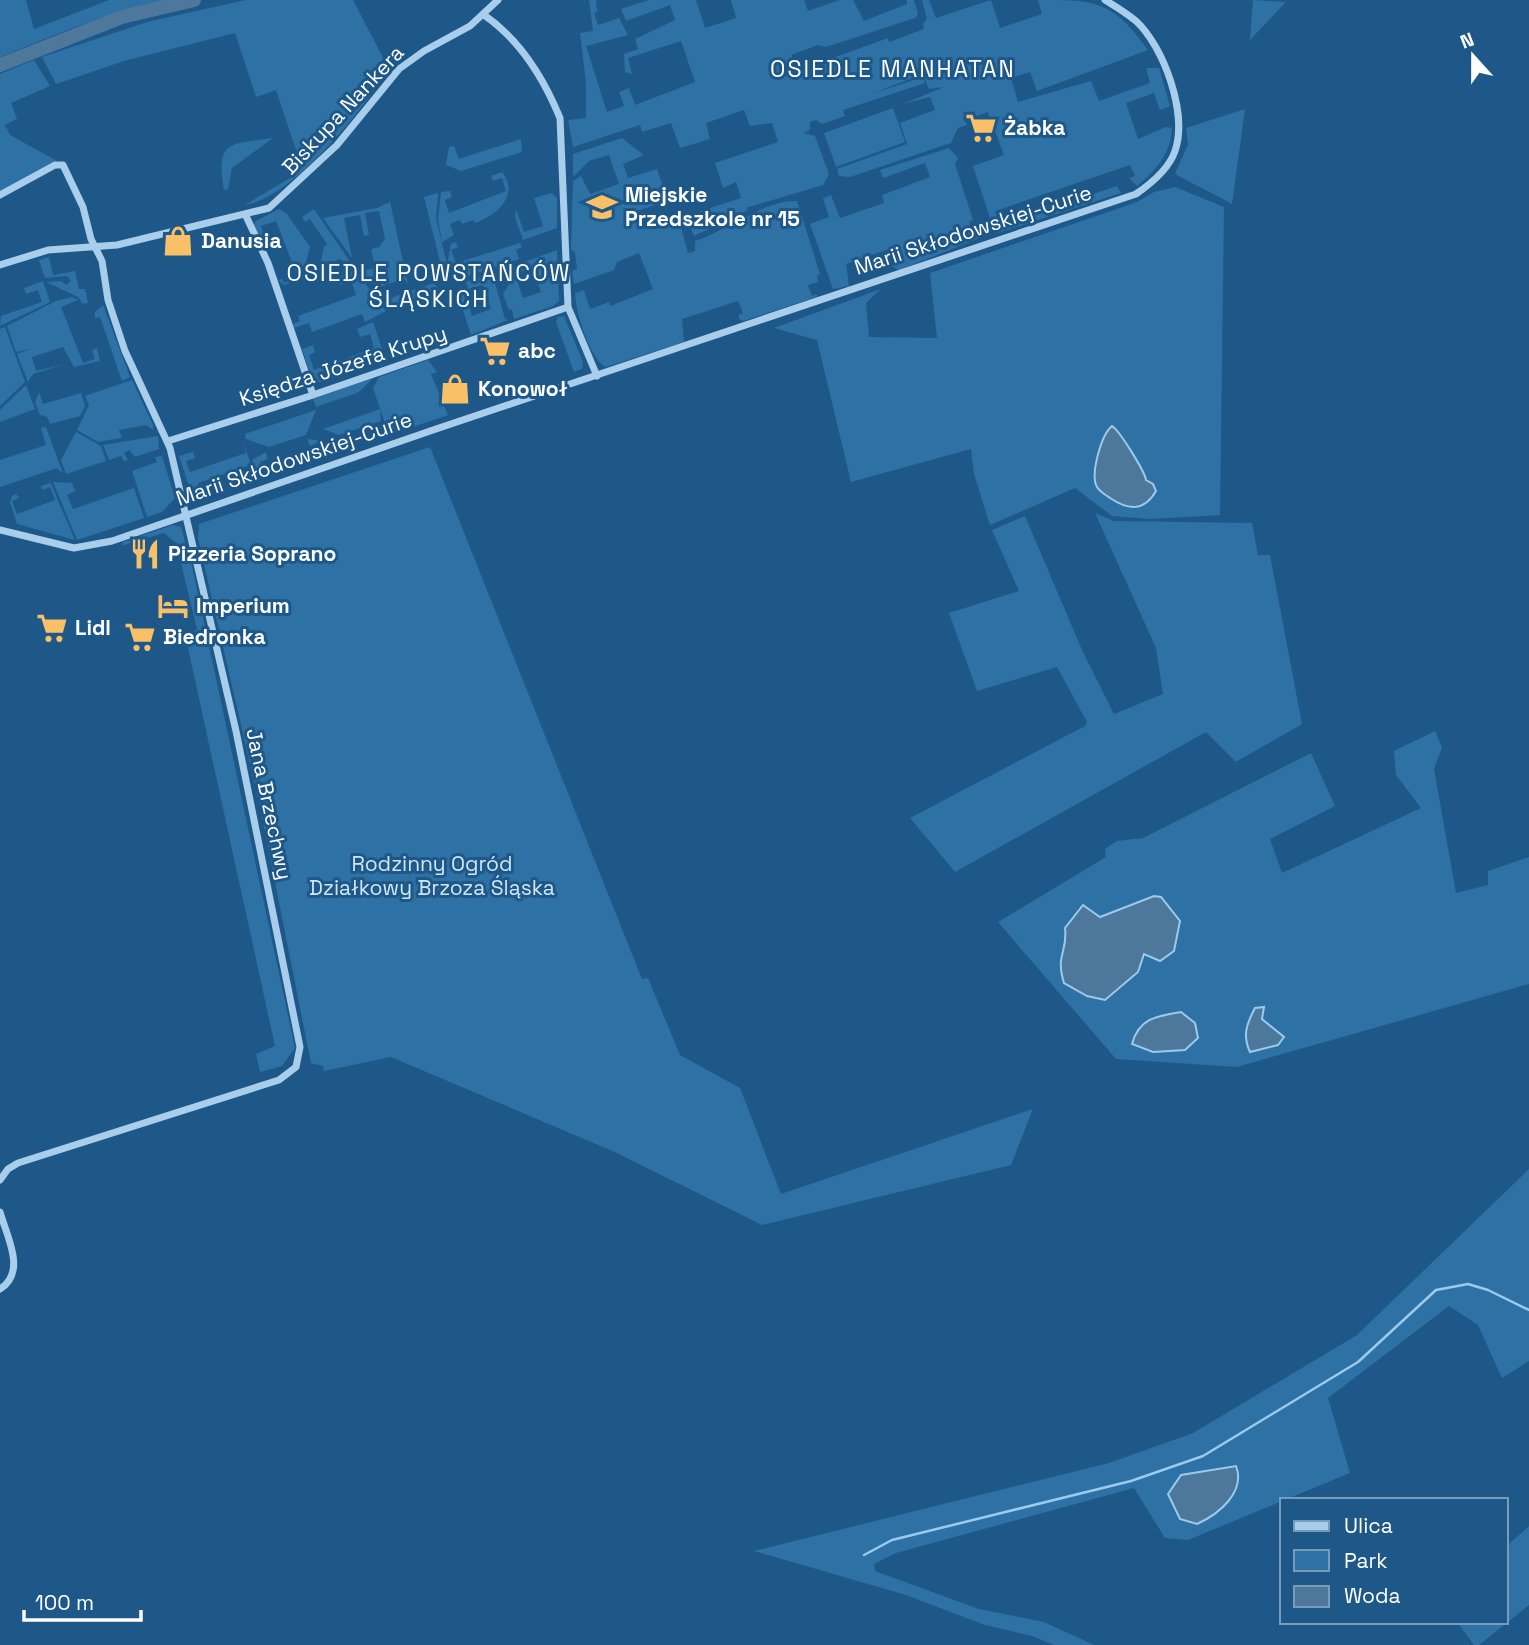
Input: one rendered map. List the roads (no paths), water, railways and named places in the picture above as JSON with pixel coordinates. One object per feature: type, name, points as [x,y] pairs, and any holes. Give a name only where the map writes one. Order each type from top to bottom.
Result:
[{"type":"street","name":"Biskupa Nankera","points":[[0,265],[48,250],[117,245],[246,216],[269,208],[295,187],[337,145],[407,63],[470,26],[498,0]]},
{"type":"street","name":"Marii Skłodowskiej-Curie","points":[[0,530],[61,546],[93,547],[1136,194],[1150,184],[1175,152],[1179,124],[1177,102],[1161,58],[1138,23],[1105,0]]},
{"type":"street","points":[[484,15],[500,26],[525,55],[551,95],[560,118],[568,307],[597,376]]},
{"type":"street","name":"Jana Brzechwy","points":[[0,195],[55,165],[62,165],[83,207],[102,261],[108,300],[125,351],[168,441],[255,819],[298,1029],[299,1058],[290,1073],[279,1080],[18,1163],[8,1169],[0,1180]]},
{"type":"street","points":[[246,216],[268,263],[313,395]]},
{"type":"street","name":"Księdza Józefa Krupy","points":[[168,441],[313,395],[568,307]]},
{"type":"street","points":[[0,1212],[15,1269],[12,1280],[0,1289]]},
{"type":"water","points":[[1112,426],[1121,435],[1146,480],[1153,484],[1156,491],[1141,506],[1123,505],[1097,487],[1095,474],[1098,455]]},
{"type":"water","points":[[1154,896],[1161,897],[1180,921],[1174,951],[1160,961],[1144,954],[1138,972],[1105,1000],[1087,996],[1064,983],[1061,959],[1065,928],[1083,905],[1100,917]]},
{"type":"water","points":[[1264,1007],[1262,1019],[1284,1037],[1278,1045],[1250,1052],[1246,1040],[1248,1024],[1255,1008]]},
{"type":"water","points":[[1181,1012],[1195,1023],[1198,1038],[1185,1050],[1153,1052],[1132,1044],[1139,1029],[1150,1020]]},
{"type":"water","points":[[1236,1466],[1237,1485],[1222,1508],[1197,1524],[1180,1519],[1168,1494],[1181,1475]]},
{"type":"waterway","points":[[0,65],[122,17],[194,0]]},
{"type":"waterway","points":[[864,1555],[892,1540],[1131,1481],[1203,1456],[1358,1362],[1436,1290],[1468,1284],[1488,1290],[1529,1310]]},
{"type":"place","name":"Żabka","points":[[981,128]]},
{"type":"place","name":"Miejskie Przedszkole nr 15","points":[[602,207]]},
{"type":"place","name":"Danusia","points":[[178,241]]},
{"type":"place","name":"abc","points":[[495,351]]},
{"type":"place","name":"Konowoł","points":[[455,389]]},
{"type":"place","name":"Pizzeria Soprano","points":[[145,554]]},
{"type":"place","name":"Imperium","points":[[173,606]]},
{"type":"place","name":"Lidl","points":[[52,628]]},
{"type":"place","name":"Biedronka","points":[[140,637]]},
{"type":"district","name":"OSIEDLE MANHATAN","points":[[893,69]]},
{"type":"district","name":"OSIEDLE POWSTAŃCÓW ŚLĄSKICH","points":[[429,286]]},
{"type":"park label","name":"Rodzinny Ogród Działkowy Brzoza Śląska","points":[[432,876]]}]
